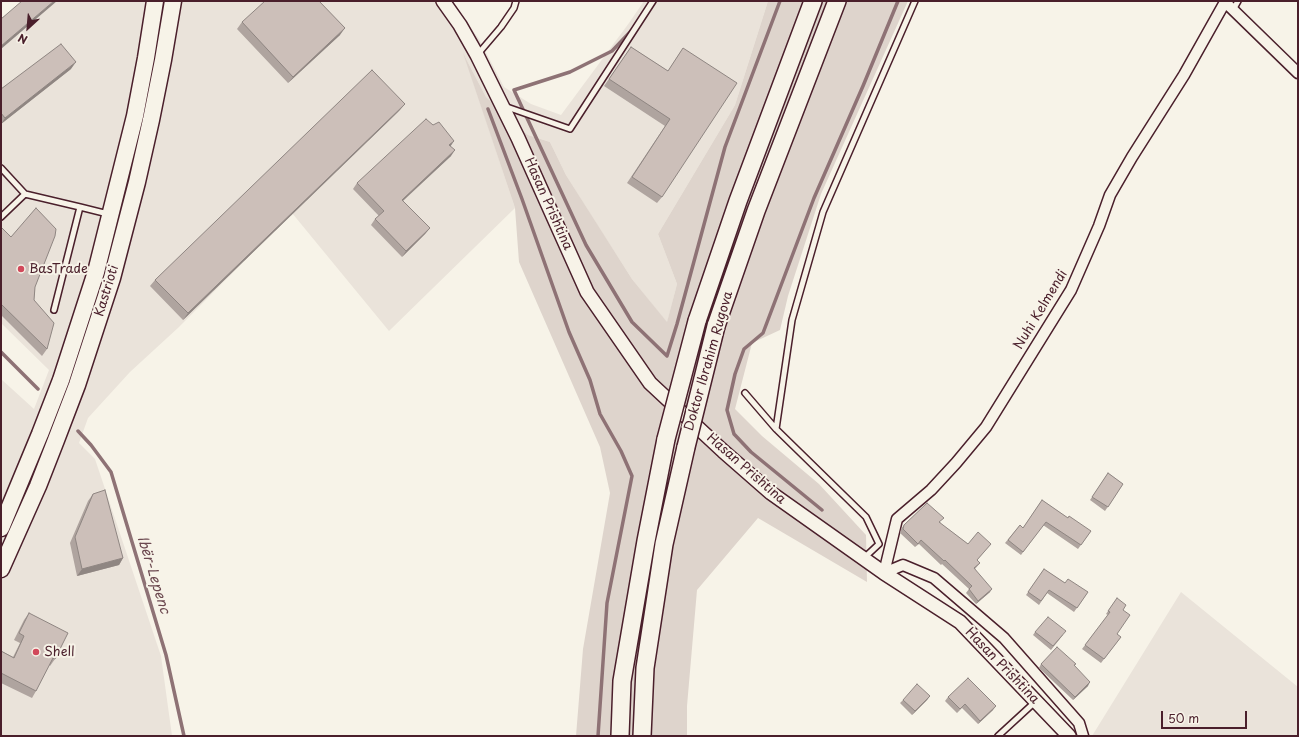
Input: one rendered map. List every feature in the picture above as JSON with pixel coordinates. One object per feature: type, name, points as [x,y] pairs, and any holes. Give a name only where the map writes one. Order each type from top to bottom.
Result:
[{"type":"highway","name":"Kastrioti","points":[[1,528],[40,434],[60,380],[96,272],[134,116],[146,58],[155,1]]},
{"type":"highway","name":"Kastrioti","points":[[1,570],[51,454],[77,385],[112,278],[137,182],[163,60],[173,1]]},
{"type":"highway","points":[[163,60],[179,1]]},
{"type":"highway","name":"Doktor Ibrahim Rugova","points":[[620,736],[622,681],[646,541],[666,439],[697,321],[738,201],[813,1]]},
{"type":"highway","name":"Doktor Ibrahim Rugova","points":[[642,736],[645,668],[664,544],[716,326],[756,211],[837,1]]},
{"type":"main road","name":"Hasan Prishtina","points":[[442,1],[460,25],[477,55],[518,138],[587,292],[650,383],[722,451],[771,493],[884,573],[960,622],[1069,736]]},
{"type":"street","name":"Nuhi Kelmendi","points":[[884,573],[897,518],[936,485],[986,427],[1071,290],[1099,226],[1110,195],[1132,157],[1184,75],[1225,2],[1235,5],[1298,73]]},
{"type":"street","points":[[884,573],[903,565],[934,578],[1004,638],[1079,723],[1084,736]]},
{"type":"lane","points":[[477,55],[501,27],[514,8],[516,1]]},
{"type":"lane","points":[[501,105],[570,129],[653,1]]},
{"type":"lane","points":[[776,429],[792,320],[823,212],[915,1]]},
{"type":"lane","points":[[1,168],[26,194],[110,214]]},
{"type":"lane","points":[[1,217],[26,194]]},
{"type":"lane","points":[[54,310],[80,207]]},
{"type":"lane","points":[[744,393],[776,429],[866,517],[879,544],[864,558]]},
{"type":"lane","points":[[998,736],[1036,701]]},
{"type":"shaded area","points":[[24,1],[451,1],[479,39],[504,87],[531,104],[561,115],[644,1],[768,1],[735,105],[658,234],[677,284],[667,323],[632,279],[566,175],[550,142],[528,135],[486,97],[465,57],[515,208],[389,331],[292,213],[179,327],[130,372],[88,418],[79,443],[95,459],[161,656],[172,736],[1,736],[1,379],[34,409],[49,370],[1,323],[1,19]]},
{"type":"shaded area","points":[[768,1],[908,1],[821,194],[788,296],[780,330],[752,343],[735,409],[762,436],[819,484],[866,535],[867,582],[758,518],[697,590],[687,706],[687,736],[576,736],[583,649],[610,493],[600,447],[519,262],[515,208],[463,53],[486,97],[528,135],[550,142],[566,175],[632,279],[667,322],[677,284],[658,234],[735,105]]},
{"type":"shaded area","points":[[1181,592],[1298,687],[1298,736],[1092,736]]},
{"type":"building","points":[[22,1],[54,1],[1,46],[1,19]]},
{"type":"building","points":[[265,1],[319,1],[345,28],[293,77],[242,22]]},
{"type":"building","points":[[61,44],[76,62],[5,118],[1,113],[1,89]]},
{"type":"building","points":[[631,47],[668,71],[683,48],[737,83],[662,197],[632,177],[670,119],[609,79]]},
{"type":"building","points":[[372,70],[405,104],[188,313],[155,280]]},
{"type":"building","points":[[426,119],[433,125],[439,122],[454,141],[449,145],[455,150],[402,200],[430,228],[406,251],[375,219],[384,211],[357,183]]},
{"type":"building","name":"BasTrade","points":[[36,208],[56,229],[55,236],[35,287],[34,300],[54,323],[47,349],[1,304],[1,227],[11,237]]},
{"type":"building","points":[[1108,473],[1123,484],[1108,507],[1092,497]]},
{"type":"building","points":[[105,490],[123,558],[82,569],[75,537],[93,494]]},
{"type":"building","points":[[1042,500],[1068,518],[1069,516],[1091,531],[1081,545],[1046,522],[1023,552],[1008,540],[1020,525],[1023,528]]},
{"type":"building","points":[[927,503],[944,518],[939,522],[968,544],[978,532],[991,544],[977,560],[980,563],[974,568],[992,589],[978,601],[969,589],[972,586],[945,560],[944,561],[921,540],[918,544],[903,529],[904,525]]},
{"type":"building","points":[[1044,569],[1065,583],[1068,579],[1088,592],[1077,608],[1049,590],[1041,601],[1028,592]]},
{"type":"building","points":[[1117,598],[1126,605],[1123,610],[1130,615],[1117,634],[1121,637],[1104,659],[1085,645],[1110,612],[1108,611]]},
{"type":"building","name":"Shell","points":[[29,613],[68,633],[36,691],[1,673],[1,651],[14,658],[24,636],[19,633]]},
{"type":"building","points":[[1048,617],[1066,631],[1053,646],[1035,632]]},
{"type":"building","points":[[1057,647],[1076,664],[1074,665],[1090,682],[1075,697],[1041,664]]},
{"type":"building","points":[[968,678],[996,706],[980,721],[965,704],[960,709],[948,697]]},
{"type":"building","points":[[917,684],[930,696],[915,711],[903,700]]},
{"type":"waterway","points":[[632,30],[612,51],[570,72],[514,90],[586,245],[632,322],[667,356],[725,147],[780,1]]},
{"type":"waterway","points":[[822,510],[751,452],[734,434],[727,410],[735,374],[744,349],[763,333],[814,198],[898,1]]},
{"type":"waterway","points":[[488,109],[522,199],[569,332],[590,380],[600,414],[621,451],[632,476],[607,603],[598,736]]},
{"type":"waterway","name":"Ibër-Lepenc","points":[[1,352],[38,389]]},
{"type":"waterway","name":"Ibër-Lepenc","points":[[78,431],[91,445],[111,472],[166,655],[184,736]]},
{"type":"place","name":"BasTrade","points":[[21,269]]},
{"type":"place","name":"Shell","points":[[36,652]]}]
